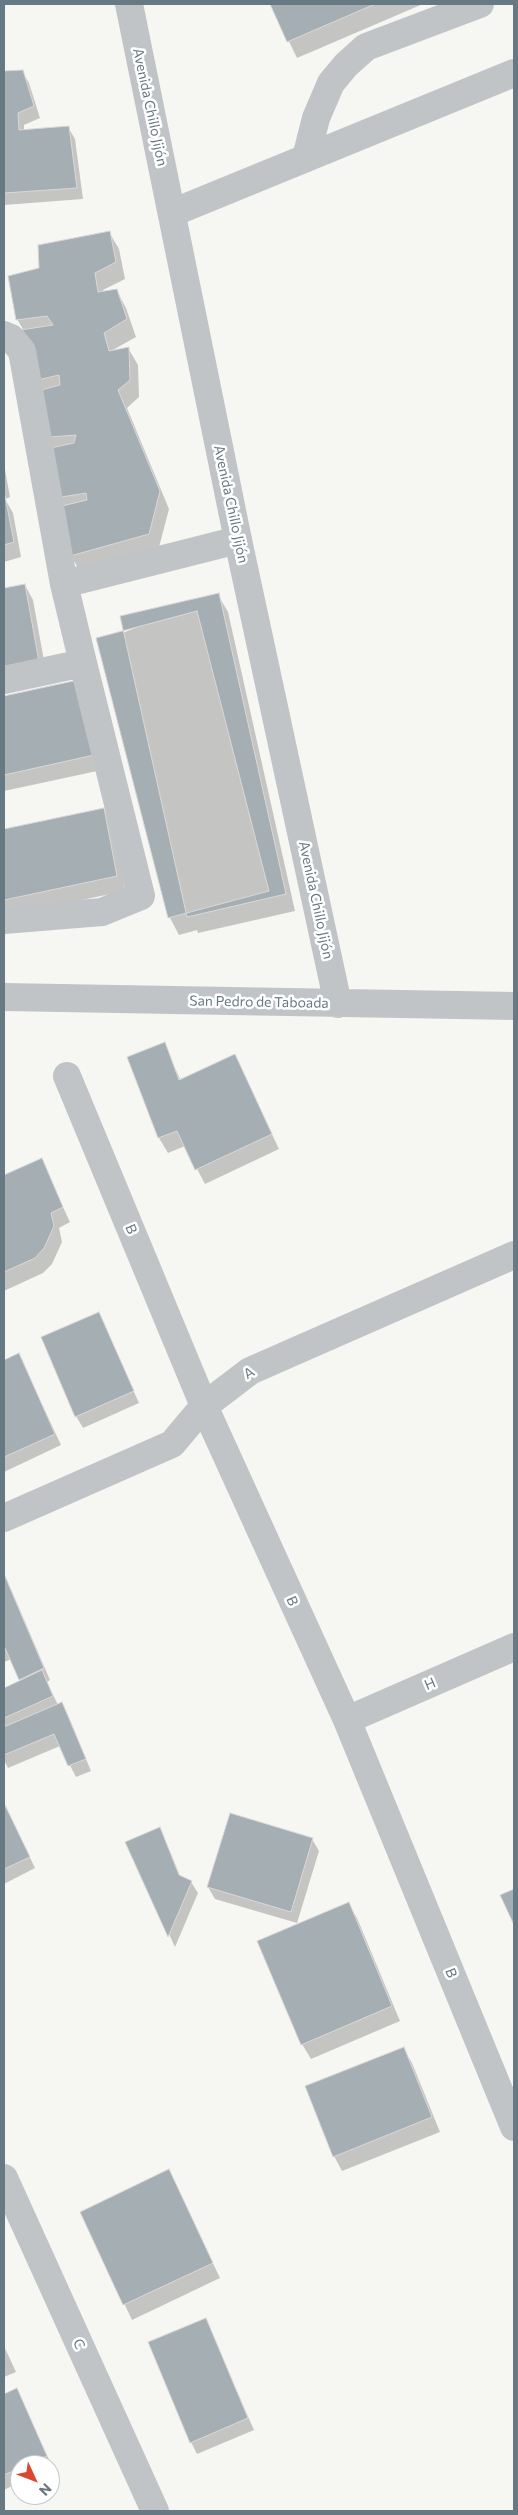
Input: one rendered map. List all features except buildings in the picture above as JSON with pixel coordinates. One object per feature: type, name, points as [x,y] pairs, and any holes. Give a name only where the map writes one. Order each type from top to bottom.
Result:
[{"type":"street","name":"Avenida Chillo Jijón","points":[[129,4],[238,540],[338,1004]]},
{"type":"street","points":[[306,158],[316,118],[332,83],[346,65],[366,47],[480,4]]},
{"type":"street","points":[[172,213],[514,73]]},
{"type":"street","points":[[4,335],[11,338],[22,351],[64,584],[141,896],[102,912],[4,920]]},
{"type":"street","points":[[64,584],[238,540]]},
{"type":"street","points":[[4,680],[83,663]]},
{"type":"street","name":"San Pedro de Taboada","points":[[4,997],[514,1006]]},
{"type":"street","name":"B","points":[[67,1076],[204,1406],[347,1720],[514,2127]]},
{"type":"street","name":"A","points":[[4,1518],[172,1444],[204,1406],[250,1371],[514,1255]]},
{"type":"street","name":"H","points":[[347,1720],[514,1647]]},
{"type":"street","name":"C","points":[[4,2178],[155,2511]]}]
